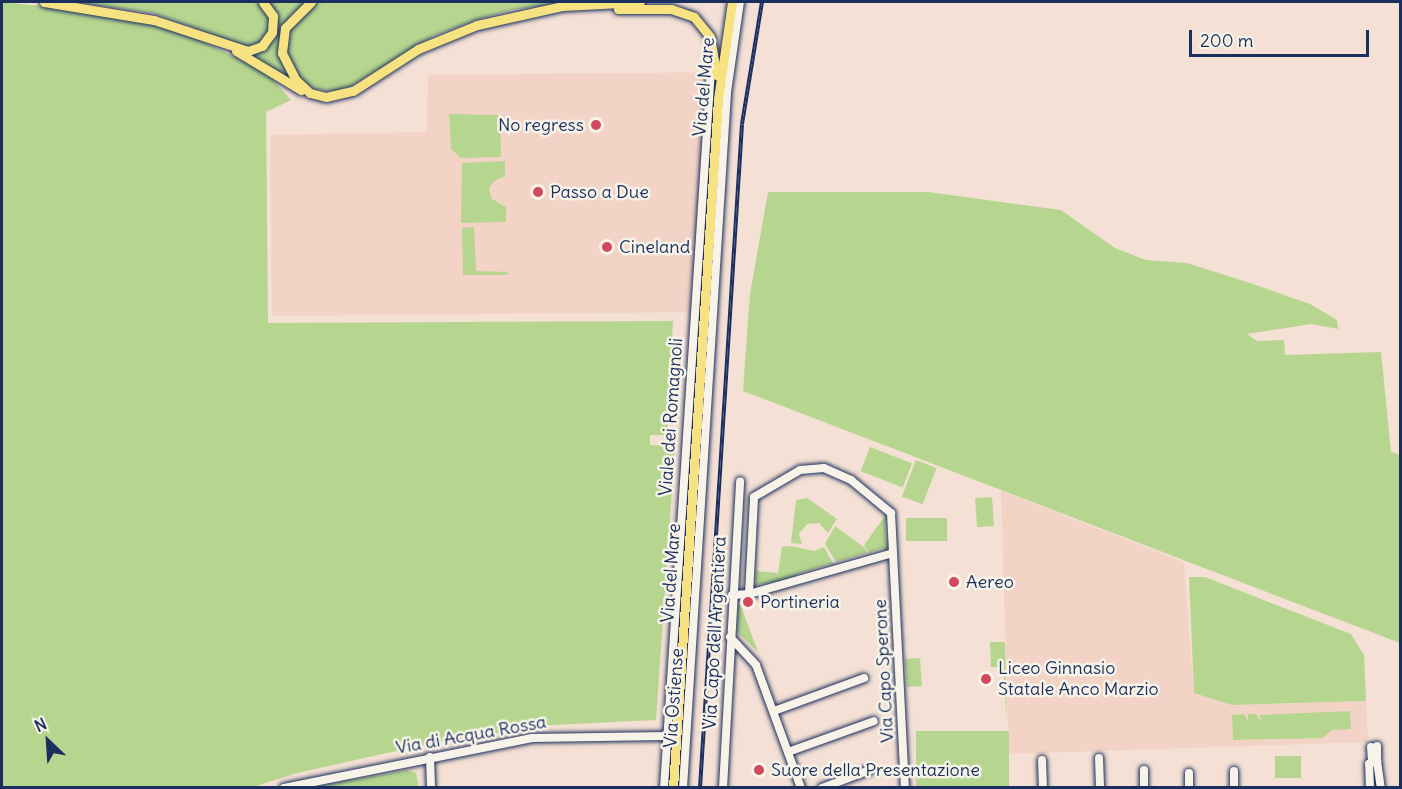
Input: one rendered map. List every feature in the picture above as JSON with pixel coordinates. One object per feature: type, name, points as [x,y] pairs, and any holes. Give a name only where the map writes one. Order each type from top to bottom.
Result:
[{"type":"main road","points":[[44,2],[154,20],[226,45],[251,50],[268,39],[274,20],[263,2]]},
{"type":"main road","points":[[310,93],[287,68],[282,44],[290,21],[311,2]]},
{"type":"main road","points":[[226,45],[310,93],[326,97],[347,94],[446,36],[546,9],[640,2]]},
{"type":"main road","name":"Via del Mare","points":[[673,788],[718,99],[732,2]]},
{"type":"main road","points":[[546,9],[677,10],[701,23],[712,48],[718,99]]},
{"type":"street","name":"Via Ostiense","points":[[683,788],[727,92],[740,2]]},
{"type":"street","name":"Viale dei Romagnoli","points":[[664,788],[712,48]]},
{"type":"street","name":"Via Capo Sperone","points":[[749,594],[754,497],[803,469],[835,471],[888,508],[892,516],[905,788]]},
{"type":"street","name":"Via Capo dell'Argentiera","points":[[723,788],[740,481]]},
{"type":"street","points":[[732,595],[749,594],[893,553]]},
{"type":"street","points":[[730,637],[754,661],[801,788]]},
{"type":"street","points":[[774,711],[864,678]]},
{"type":"street","points":[[788,752],[874,722]]},
{"type":"street","name":"Via di Acqua Rossa","points":[[284,788],[551,736],[666,736]]},
{"type":"street","points":[[1374,746],[1381,788]]},
{"type":"street","points":[[430,758],[431,788]]},
{"type":"street","points":[[1099,758],[1100,788]]},
{"type":"street","points":[[1042,760],[1043,788]]},
{"type":"street","points":[[1370,788],[1375,761]]},
{"type":"street","points":[[822,788],[870,770]]},
{"type":"street","points":[[1144,770],[1144,788]]},
{"type":"street","points":[[1234,771],[1234,788]]},
{"type":"street","points":[[1189,772],[1189,788]]},
{"type":"shaded area","points":[[729,72],[714,312],[272,316],[270,135],[427,132],[428,75]]},
{"type":"shaded area","points":[[1001,491],[1184,562],[1194,693],[1233,705],[1366,701],[1368,742],[1009,754]]},
{"type":"green space","points":[[2,2],[81,10],[179,30],[266,72],[291,100],[266,112],[268,323],[673,321],[667,435],[650,435],[650,445],[675,446],[656,720],[552,725],[428,744],[297,773],[253,787],[2,788]]},
{"type":"green space","points":[[74,2],[261,2],[272,24],[263,42],[248,47],[153,13]]},
{"type":"green space","points":[[268,2],[305,2],[290,16],[279,40],[294,82],[247,53],[259,50],[276,15]]},
{"type":"green space","points":[[318,2],[570,2],[511,10],[472,21],[433,36],[351,86],[333,91],[317,89],[302,82],[286,52],[289,27]]},
{"type":"green space","points":[[449,114],[500,115],[501,157],[461,158],[451,149]]},
{"type":"green space","points":[[505,161],[505,176],[494,181],[489,189],[492,199],[506,207],[506,222],[461,223],[462,163]]},
{"type":"green space","points":[[768,192],[928,192],[1061,210],[1115,248],[1146,260],[1187,263],[1250,283],[1310,304],[1337,320],[1338,329],[1311,324],[1247,334],[1257,341],[1284,340],[1285,355],[1381,352],[1391,452],[1400,455],[1400,643],[743,391],[750,294]]},
{"type":"green space","points":[[474,227],[476,271],[507,272],[508,275],[463,275],[462,228]]},
{"type":"green space","points":[[870,447],[912,463],[903,487],[861,471]]},
{"type":"green space","points":[[916,460],[937,468],[923,504],[902,496]]},
{"type":"green space","points":[[992,497],[994,526],[977,527],[975,498]]},
{"type":"green space","points":[[807,498],[837,519],[828,533],[819,523],[807,524],[799,534],[802,544],[791,543],[796,500]]},
{"type":"green space","points":[[885,516],[890,520],[885,520],[886,541],[891,541],[889,551],[885,553],[883,548],[869,553],[864,545]]},
{"type":"green space","points":[[906,518],[947,518],[947,541],[906,541]]},
{"type":"green space","points":[[835,526],[865,548],[867,553],[836,562],[825,544]]},
{"type":"green space","points":[[790,546],[814,551],[824,547],[835,567],[829,564],[797,574],[798,578],[756,585],[756,571],[778,573],[782,547]]},
{"type":"green space","points":[[1189,577],[1205,577],[1351,634],[1364,655],[1366,701],[1232,705],[1194,693]]},
{"type":"green space","points":[[738,604],[740,604],[758,652],[737,632]]},
{"type":"green space","points":[[990,642],[1005,642],[1007,724],[1003,667],[991,667]]},
{"type":"green space","points":[[920,658],[922,686],[907,687],[905,659]]},
{"type":"green space","points":[[1350,711],[1351,729],[1332,730],[1322,738],[1233,740],[1232,715],[1244,714],[1248,721],[1248,714],[1256,714],[1260,721],[1260,715]]},
{"type":"green space","points":[[916,731],[1009,731],[1009,787],[916,787]]},
{"type":"green space","points":[[1275,756],[1301,756],[1301,778],[1275,778]]},
{"type":"green space","points":[[408,770],[416,773],[419,788],[307,788]]},
{"type":"railway","points":[[700,788],[742,124],[762,2]]},
{"type":"place","name":"No regress","points":[[596,125]]},
{"type":"place","name":"Passo a Due","points":[[538,192]]},
{"type":"place","name":"Cineland","points":[[607,247]]},
{"type":"place","name":"Aereo","points":[[954,582]]},
{"type":"place","name":"Portineria","points":[[748,602]]},
{"type":"place","name":"Liceo Ginnasio Statale Anco Marzio","points":[[986,679]]},
{"type":"place","name":"Suore della Presentazione","points":[[759,770]]}]
